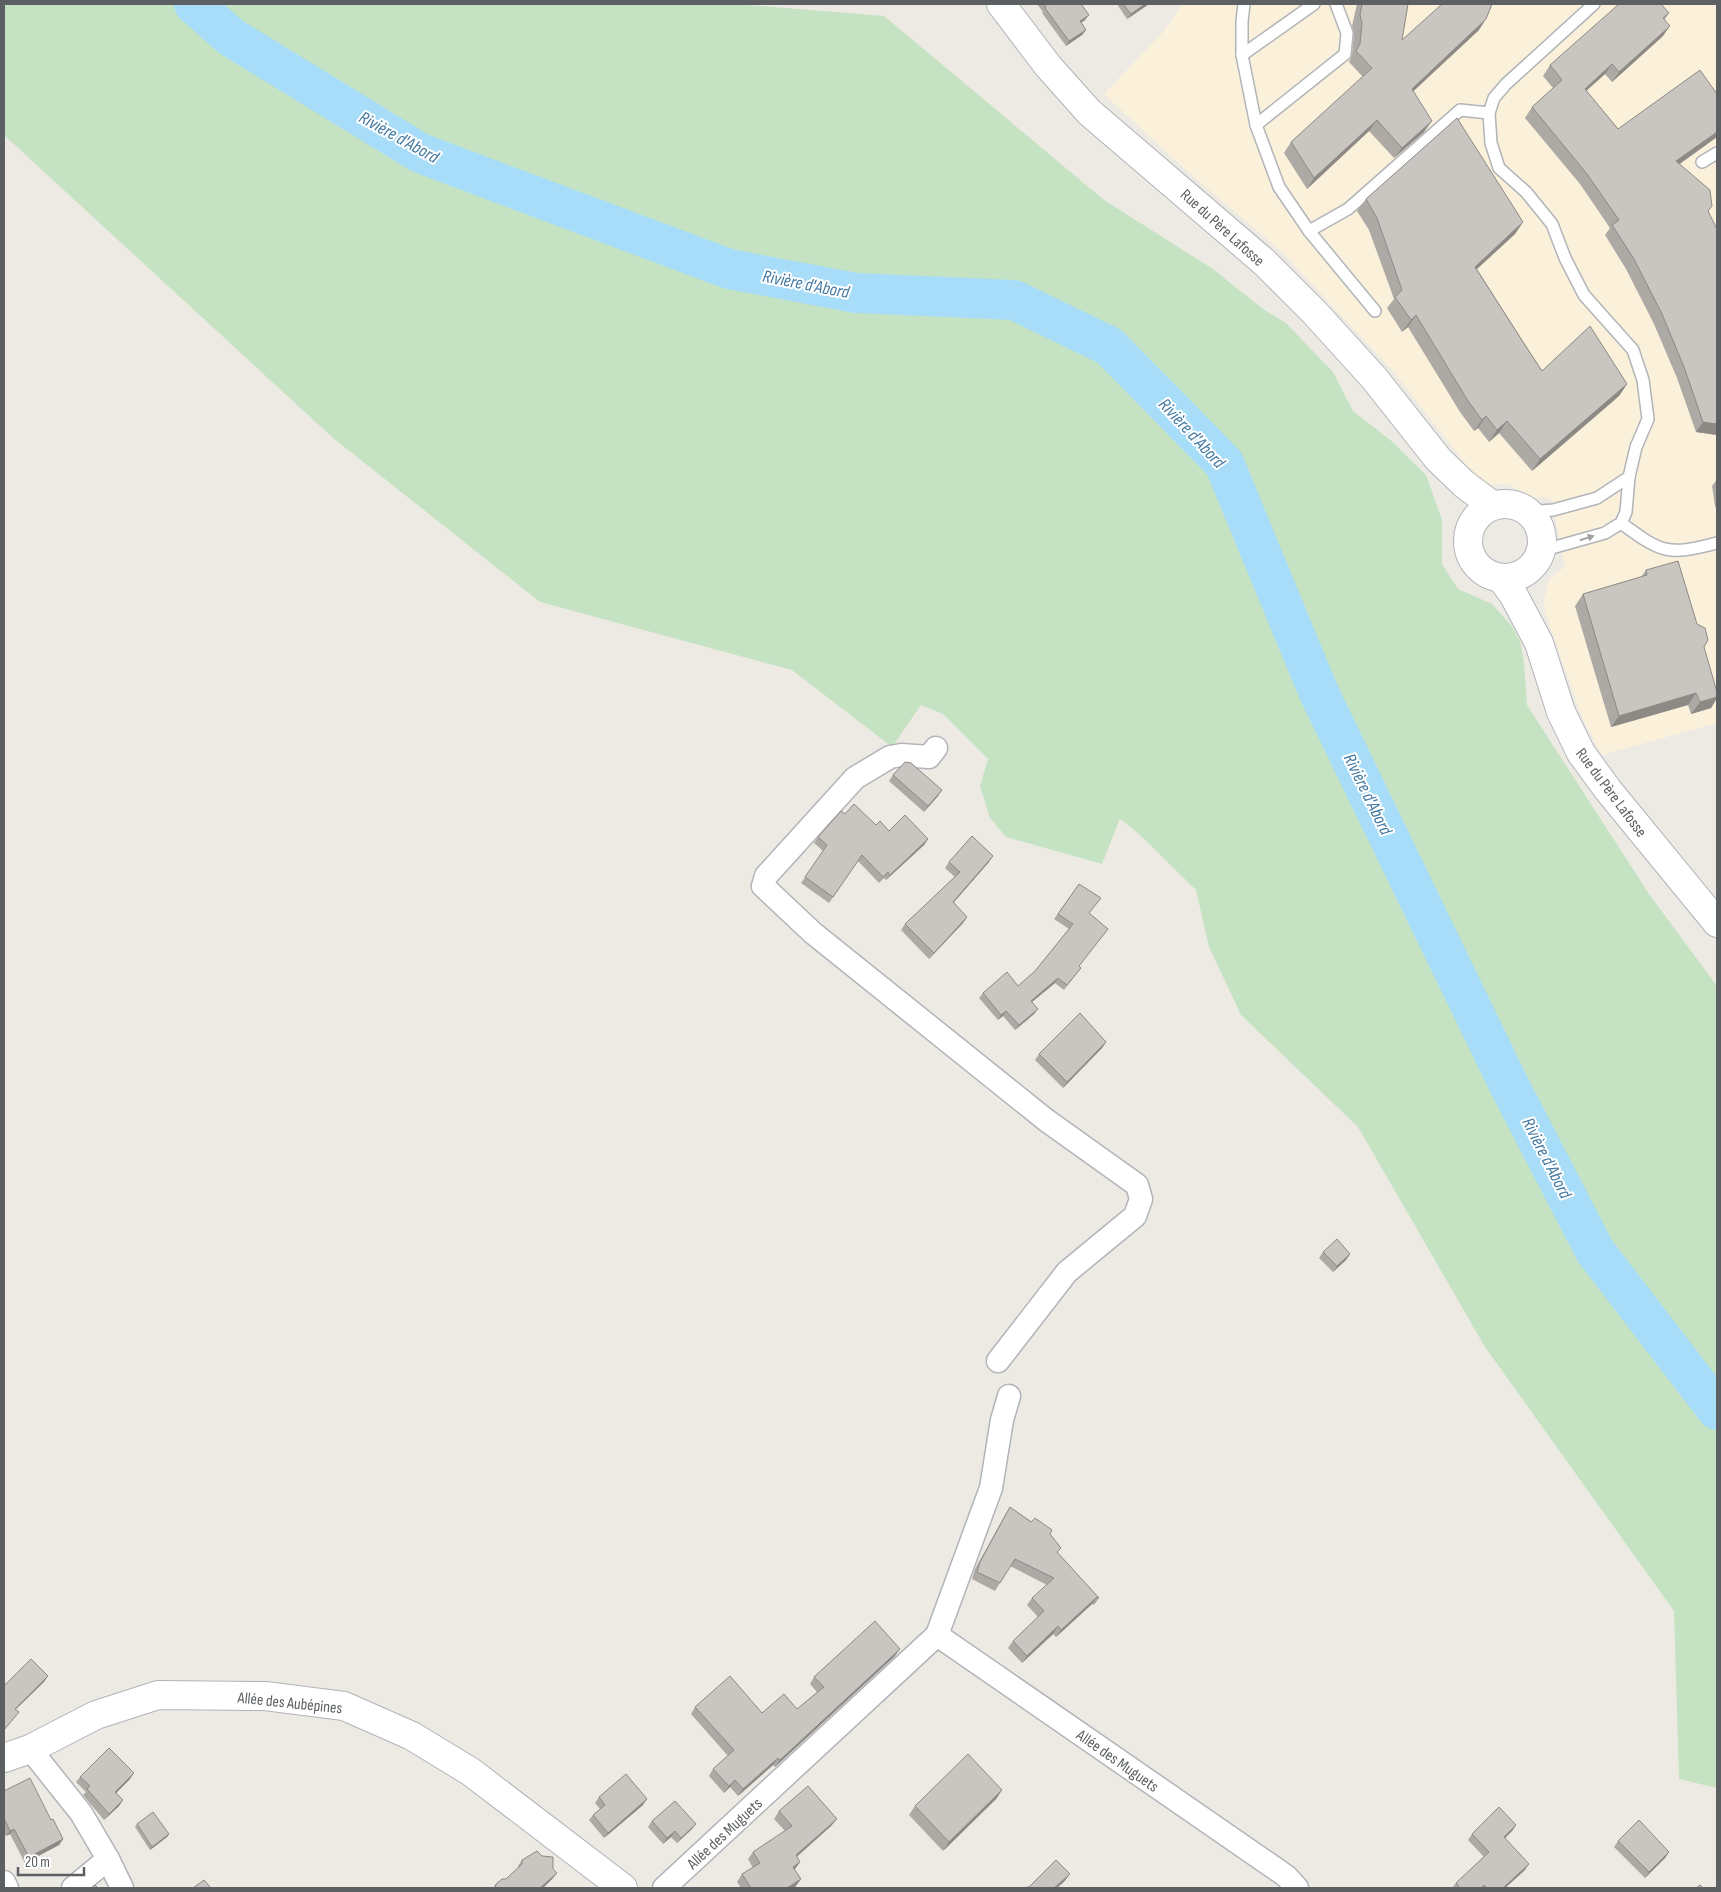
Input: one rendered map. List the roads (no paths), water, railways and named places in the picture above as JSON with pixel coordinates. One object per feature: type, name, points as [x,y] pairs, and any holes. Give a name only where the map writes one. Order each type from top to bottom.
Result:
[{"type":"street","name":"Rue du Père Lafosse","points":[[1001,4],[1048,66],[1089,112],[1264,262],[1315,313],[1374,378],[1438,459],[1464,484],[1492,506]]},
{"type":"street","name":"Rue du Père Lafosse","points":[[1438,459],[1470,528]]},
{"type":"street","points":[[1505,504],[1517,506],[1528,512],[1537,523],[1542,537],[1536,560],[1522,575],[1512,578],[1490,576],[1480,569],[1473,561],[1468,539],[1470,528],[1483,511],[1492,506],[1505,504]]},
{"type":"street","name":"Rue du Père Lafosse","points":[[1536,560],[1531,585],[1539,643],[1561,712],[1580,753],[1717,923]]},
{"type":"street","name":"Rue du Père Lafosse","points":[[1501,578],[1513,594],[1539,643]]},
{"type":"street","points":[[936,748],[928,757],[900,755],[890,757],[855,778],[766,876],[763,886],[813,933],[1046,1120],[1137,1185],[1141,1199],[1135,1216],[1067,1272],[998,1361]]},
{"type":"street","name":"Allée des Muguets","points":[[664,1888],[937,1635],[992,1488],[1002,1420],[1009,1396]]},
{"type":"street","name":"Allée des Muguets","points":[[937,1635],[1286,1876],[1296,1888]]},
{"type":"street","name":"Allée des Aubépines","points":[[4,1758],[30,1749],[96,1715],[158,1695],[264,1696],[344,1706],[412,1736],[471,1772],[623,1888]]},
{"type":"street","points":[[30,1749],[81,1813],[108,1859],[122,1888]]},
{"type":"street","points":[[73,1888],[108,1859]]},
{"type":"street","points":[[4,1882],[7,1888]]},
{"type":"lane","points":[[1244,4],[1242,55],[1256,125],[1279,188],[1309,231],[1375,311]]},
{"type":"lane","points":[[1242,55],[1314,4]]},
{"type":"lane","points":[[1256,125],[1345,54],[1346,33],[1336,4]]},
{"type":"lane","points":[[1536,560],[1606,532],[1621,523],[1626,512],[1629,477],[1636,447],[1648,419],[1643,380],[1633,350],[1584,295],[1565,258],[1552,224],[1526,192],[1499,168],[1491,143],[1489,113],[1494,98],[1506,84],[1594,4]]},
{"type":"lane","points":[[1309,231],[1348,209],[1460,110],[1489,113]]},
{"type":"lane","points":[[1702,162],[1717,153]]},
{"type":"lane","points":[[1528,512],[1552,510],[1597,498],[1629,477]]},
{"type":"lane","points":[[1621,523],[1655,546],[1668,551],[1680,551],[1717,543]]},
{"type":"waterway","name":"Rivière d'Abord","points":[[194,4],[231,37],[420,153],[729,269],[856,293],[1014,300],[1109,346],[1224,463],[1319,693],[1509,1085],[1595,1251],[1717,1410]]}]
